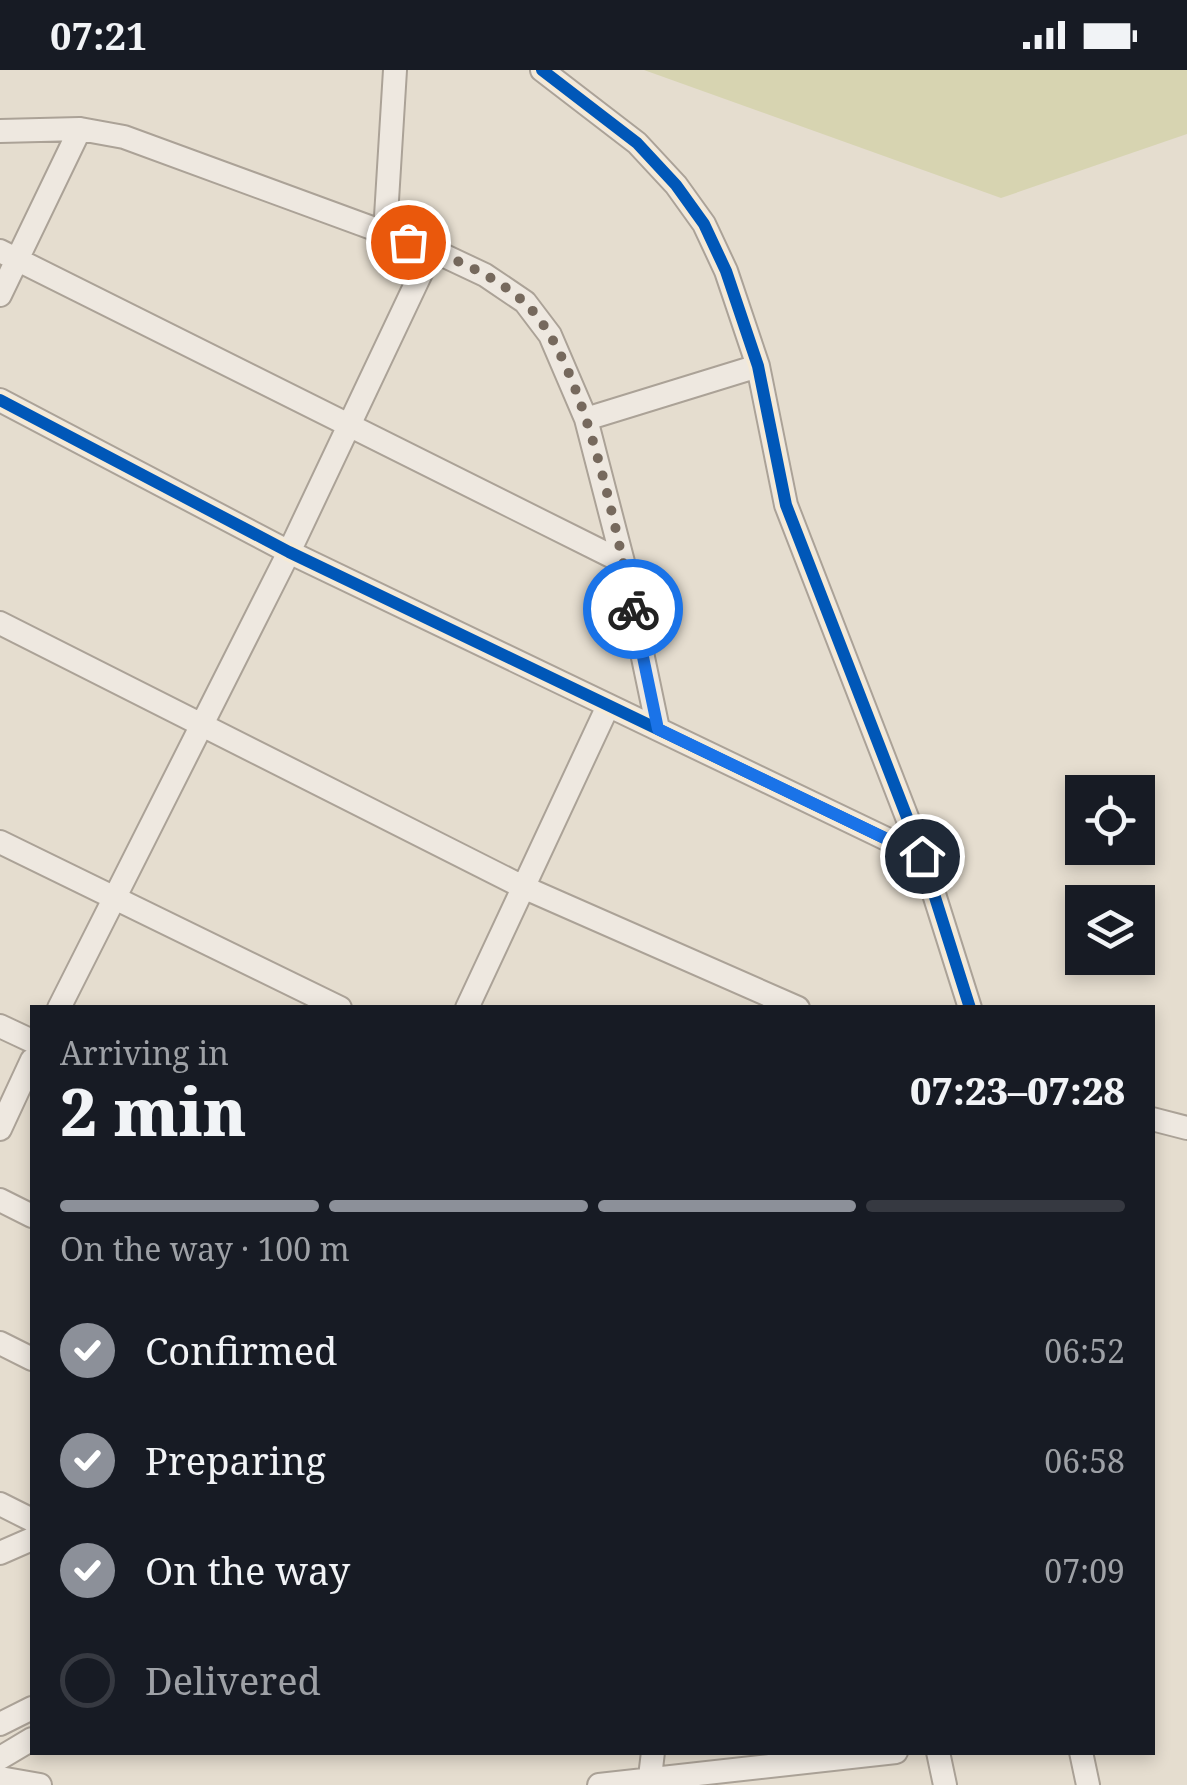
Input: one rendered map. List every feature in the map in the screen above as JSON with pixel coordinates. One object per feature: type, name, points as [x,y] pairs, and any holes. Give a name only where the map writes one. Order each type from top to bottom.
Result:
[{"type":"street","points":[[384,233],[395,70]]},
{"type":"street","points":[[542,70],[638,143],[704,224],[726,270],[758,366],[786,505],[922,856],[969,1005]]},
{"type":"street","points":[[0,295],[8,255],[80,129]]},
{"type":"street","points":[[0,130],[80,129],[124,137],[432,250],[485,275],[525,302],[550,335],[586,419],[623,562],[658,729]]},
{"type":"street","points":[[61,1005],[289,552],[432,250]]},
{"type":"street","points":[[8,255],[623,562]]},
{"type":"street","points":[[586,419],[758,366]]},
{"type":"street","points":[[0,400],[289,552],[922,856]]},
{"type":"street","points":[[0,622],[523,887],[791,1005]]},
{"type":"street","points":[[468,1005],[608,706]]},
{"type":"street","points":[[0,842],[334,1005]]},
{"type":"street","points":[[0,1026],[30,1040]]},
{"type":"street","points":[[0,1128],[30,1064]]},
{"type":"street","points":[[1155,1119],[1187,1128]]},
{"type":"street","points":[[0,1200],[30,1215]]},
{"type":"street","points":[[0,1343],[30,1358]]},
{"type":"street","points":[[0,1504],[30,1519]]},
{"type":"street","points":[[0,1554],[30,1540]]},
{"type":"street","points":[[0,1724],[30,1709]]},
{"type":"street","points":[[0,1758],[30,1741]]},
{"type":"street","points":[[650,1781],[652,1755]]},
{"type":"street","points":[[599,1785],[871,1755]]},
{"type":"street","points":[[939,1755],[945,1785]]},
{"type":"street","points":[[1082,1755],[1088,1785]]},
{"type":"street","points":[[0,1778],[40,1785]]},
{"type":"shaded area","points":[[644,70],[1187,70],[1187,134],[1001,198]]},
{"type":"cycle path","points":[[542,70],[637,143],[676,185],[704,224],[726,271],[758,366],[786,505],[922,856],[969,1005]]},
{"type":"cycle path","points":[[0,400],[289,552],[922,856]]},
{"type":"way so far","points":[[408,242],[485,275],[525,302],[550,335],[586,419],[633,609]]},
{"type":"route","points":[[633,609],[658,729],[922,856]]}]
